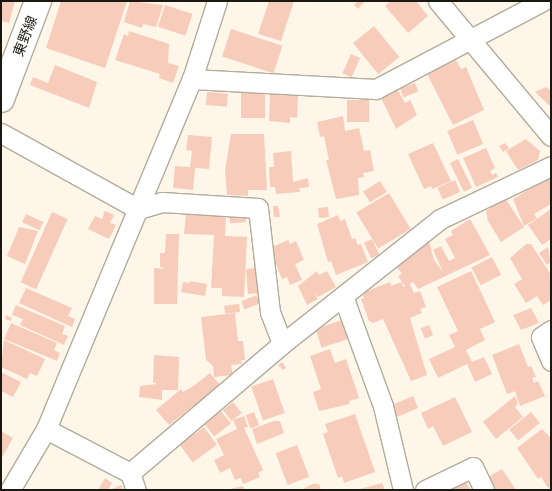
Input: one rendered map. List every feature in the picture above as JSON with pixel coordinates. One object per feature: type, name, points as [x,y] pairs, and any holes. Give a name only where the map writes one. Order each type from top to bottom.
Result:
[{"type":"street","name":"東野線","points":[[1,99],[38,1]]},
{"type":"street","points":[[10,490],[46,429],[192,79],[217,1]]},
{"type":"street","points":[[438,1],[551,136]]},
{"type":"street","points":[[192,79],[376,89],[543,1]]},
{"type":"street","points":[[1,134],[138,209],[162,202],[258,208],[270,312],[282,344]]},
{"type":"street","points":[[46,429],[133,481],[282,344],[440,219],[551,166]]},
{"type":"street","points":[[343,296],[383,406],[403,490]]},
{"type":"street","points":[[551,330],[541,337],[551,362]]},
{"type":"street","points":[[425,490],[473,467],[484,490]]},
{"type":"building","points":[[1,1],[15,1],[9,23],[1,21]]},
{"type":"building","points":[[61,1],[127,1],[105,68],[46,48]]},
{"type":"building","points":[[130,1],[163,5],[156,27],[143,24],[142,28],[124,22]]},
{"type":"building","points":[[269,1],[294,1],[281,41],[258,34]]},
{"type":"building","points":[[358,1],[364,2],[358,9],[354,5]]},
{"type":"building","points":[[391,1],[416,1],[428,16],[408,33],[385,6]]},
{"type":"building","points":[[165,5],[193,14],[185,36],[158,27]]},
{"type":"building","points":[[374,26],[399,57],[378,74],[353,43]]},
{"type":"building","points":[[231,29],[282,46],[273,73],[222,57]]},
{"type":"building","points":[[129,31],[169,44],[168,63],[179,66],[173,83],[159,78],[160,74],[115,60],[124,34],[128,36]]},
{"type":"building","points":[[351,54],[360,58],[352,77],[342,73]]},
{"type":"building","points":[[456,60],[461,69],[466,67],[484,110],[453,125],[427,74]]},
{"type":"building","points":[[55,65],[97,82],[89,108],[30,85],[33,77],[48,83]]},
{"type":"building","points":[[415,83],[418,91],[403,97],[400,89]]},
{"type":"building","points":[[546,87],[551,91],[551,107],[535,92]]},
{"type":"building","points":[[397,89],[405,103],[410,100],[417,115],[396,129],[381,98]]},
{"type":"building","points":[[207,92],[228,94],[227,107],[206,105]]},
{"type":"building","points":[[241,93],[265,93],[265,118],[241,118]]},
{"type":"building","points":[[270,94],[298,96],[297,118],[290,117],[290,123],[269,121]]},
{"type":"building","points":[[347,100],[369,100],[369,122],[347,122]]},
{"type":"building","points":[[343,116],[345,131],[359,128],[364,151],[370,150],[374,171],[363,173],[364,177],[358,178],[359,195],[336,199],[326,160],[329,160],[324,136],[320,137],[317,122]]},
{"type":"building","points":[[473,120],[483,144],[457,155],[447,131]]},
{"type":"building","points":[[231,134],[264,134],[267,190],[248,190],[248,196],[227,195],[225,170]]},
{"type":"building","points":[[188,135],[212,137],[209,169],[195,168],[193,190],[173,188],[175,166],[190,167],[192,151],[186,150]]},
{"type":"building","points":[[526,139],[540,151],[538,160],[518,170],[506,151]]},
{"type":"building","points":[[433,143],[451,181],[432,189],[431,186],[424,189],[408,154]]},
{"type":"building","points":[[505,143],[509,148],[503,152],[499,146]]},
{"type":"building","points":[[486,148],[495,168],[490,171],[492,175],[496,173],[498,177],[476,187],[463,158]]},
{"type":"building","points":[[291,151],[293,182],[308,178],[309,187],[299,188],[300,192],[276,194],[275,187],[270,187],[269,167],[274,167],[273,153]]},
{"type":"building","points":[[458,159],[472,188],[464,192],[450,163]]},
{"type":"building","points":[[551,176],[551,204],[534,214],[537,218],[524,226],[513,199]]},
{"type":"building","points":[[455,180],[460,192],[443,199],[438,187]]},
{"type":"building","points":[[380,181],[387,192],[370,203],[363,192]]},
{"type":"building","points":[[389,193],[411,229],[378,249],[356,213]]},
{"type":"building","points":[[505,198],[524,227],[501,242],[488,221],[486,211]]},
{"type":"building","points":[[273,206],[278,206],[280,217],[274,217]]},
{"type":"building","points":[[328,207],[329,217],[319,218],[318,208]]},
{"type":"building","points":[[551,209],[551,239],[542,245],[528,225]]},
{"type":"building","points":[[105,211],[114,215],[110,223],[116,225],[109,239],[88,229],[95,216],[102,219]]},
{"type":"building","points":[[52,212],[68,219],[36,289],[21,282]]},
{"type":"building","points":[[245,212],[246,222],[230,224],[229,214]]},
{"type":"building","points":[[186,213],[226,215],[225,236],[247,237],[244,297],[222,296],[222,288],[211,288],[214,235],[184,234]]},
{"type":"building","points":[[26,214],[43,222],[39,230],[22,222]]},
{"type":"building","points":[[338,215],[340,221],[345,219],[352,239],[355,238],[358,245],[361,244],[368,262],[336,275],[331,261],[328,262],[317,224]]},
{"type":"building","points":[[470,219],[490,255],[418,289],[413,282],[410,284],[414,293],[420,291],[426,307],[420,309],[422,313],[410,318],[427,375],[411,381],[383,319],[373,323],[369,321],[361,299],[364,298],[362,293],[390,282],[391,286],[402,282],[403,287],[409,285],[405,286],[398,276],[402,274],[396,266],[429,241],[434,260],[443,272],[433,250],[441,246],[449,261],[455,258],[445,239],[453,235],[451,231]]},
{"type":"building","points":[[19,227],[38,231],[25,264],[7,256]]},
{"type":"building","points":[[166,234],[179,234],[177,304],[154,304],[154,268],[165,269],[160,267],[160,253],[165,253]]},
{"type":"building","points":[[372,239],[379,254],[371,258],[364,243]]},
{"type":"building","points":[[288,240],[290,244],[296,241],[304,260],[295,264],[302,280],[290,285],[287,277],[282,279],[271,252],[272,247]]},
{"type":"building","points":[[526,244],[531,244],[551,275],[551,300],[543,305],[537,296],[526,303],[514,284],[522,279],[510,258]]},
{"type":"building","points":[[548,247],[551,262],[547,265],[539,253]]},
{"type":"building","points":[[492,257],[501,275],[481,285],[472,267]]},
{"type":"building","points":[[256,268],[260,293],[248,294],[246,269]]},
{"type":"building","points":[[317,271],[319,275],[327,271],[336,287],[318,297],[314,292],[318,299],[307,305],[298,286]]},
{"type":"building","points":[[471,271],[495,322],[480,329],[485,340],[466,350],[472,362],[484,357],[492,374],[475,382],[467,364],[438,378],[429,359],[455,347],[449,335],[458,331],[437,287]]},
{"type":"building","points":[[190,281],[207,284],[205,296],[181,292],[183,282],[190,283]]},
{"type":"building","points":[[26,288],[72,308],[68,316],[75,319],[72,327],[19,303]]},
{"type":"building","points":[[257,295],[260,303],[244,309],[241,301]]},
{"type":"building","points":[[239,304],[240,312],[225,314],[224,306]]},
{"type":"building","points":[[16,305],[65,326],[62,334],[68,336],[64,345],[20,325],[23,319],[12,315]]},
{"type":"building","points":[[531,308],[539,323],[521,330],[513,315]]},
{"type":"building","points":[[235,313],[238,341],[243,341],[245,360],[241,360],[242,364],[231,365],[233,375],[214,377],[213,366],[206,360],[201,317]]},
{"type":"building","points":[[6,315],[12,318],[11,321],[5,319]]},
{"type":"building","points":[[342,320],[348,339],[322,348],[315,329]]},
{"type":"building","points":[[11,323],[57,343],[54,350],[60,353],[57,361],[4,339]]},
{"type":"building","points":[[429,325],[433,335],[425,339],[421,328]]},
{"type":"building","points":[[4,340],[45,359],[37,376],[30,373],[27,379],[1,367]]},
{"type":"building","points":[[519,344],[528,367],[531,366],[536,377],[532,378],[534,383],[538,381],[545,396],[520,406],[515,391],[507,394],[492,355]]},
{"type":"building","points":[[330,349],[335,363],[346,359],[359,398],[349,401],[350,404],[319,411],[313,392],[321,389],[310,356]]},
{"type":"building","points":[[154,355],[179,357],[178,390],[162,390],[162,400],[139,397],[140,386],[157,384],[153,382]]},
{"type":"building","points":[[282,362],[286,368],[283,370],[278,365]]},
{"type":"building","points":[[1,372],[21,382],[13,397],[1,391]]},
{"type":"building","points":[[210,373],[220,385],[169,425],[156,410],[181,389],[183,392]]},
{"type":"building","points":[[273,379],[285,413],[263,421],[251,386]]},
{"type":"building","points":[[413,396],[418,408],[397,417],[392,405]]},
{"type":"building","points":[[515,396],[518,403],[515,407],[523,417],[496,439],[483,422]]},
{"type":"building","points":[[455,397],[472,432],[443,446],[433,426],[428,429],[421,413]]},
{"type":"building","points":[[233,402],[242,413],[232,421],[223,410]]},
{"type":"building","points":[[221,411],[231,424],[214,437],[204,424]]},
{"type":"building","points":[[254,412],[259,425],[251,428],[246,415]]},
{"type":"building","points":[[531,412],[540,423],[518,441],[509,430]]},
{"type":"building","points":[[355,414],[375,472],[344,483],[342,476],[338,478],[323,434],[328,432],[325,424]]},
{"type":"building","points":[[244,416],[248,427],[244,428],[263,470],[258,473],[260,477],[243,484],[241,478],[235,480],[230,468],[220,473],[214,460],[224,455],[216,439],[237,429],[233,420]]},
{"type":"building","points":[[274,421],[280,421],[284,433],[257,444],[252,429]]},
{"type":"building","points":[[204,427],[217,445],[193,462],[180,445]]},
{"type":"building","points":[[542,429],[551,438],[551,486],[548,488],[541,477],[538,479],[517,448]]},
{"type":"building","points":[[1,431],[13,438],[1,459]]},
{"type":"building","points":[[297,445],[309,477],[288,485],[276,453]]},
{"type":"building","points":[[502,469],[516,490],[494,490],[486,478]]},
{"type":"building","points":[[105,478],[112,483],[108,490],[98,490]]},
{"type":"building","points":[[466,481],[470,490],[450,490]]},
{"type":"building","points":[[382,483],[385,490],[360,490],[360,489]]},
{"type":"building","points":[[312,484],[319,484],[321,490],[301,490]]},
{"type":"building","points":[[121,485],[123,490],[110,490]]},
{"type":"building","points":[[243,486],[244,490],[230,490],[230,489]]}]
